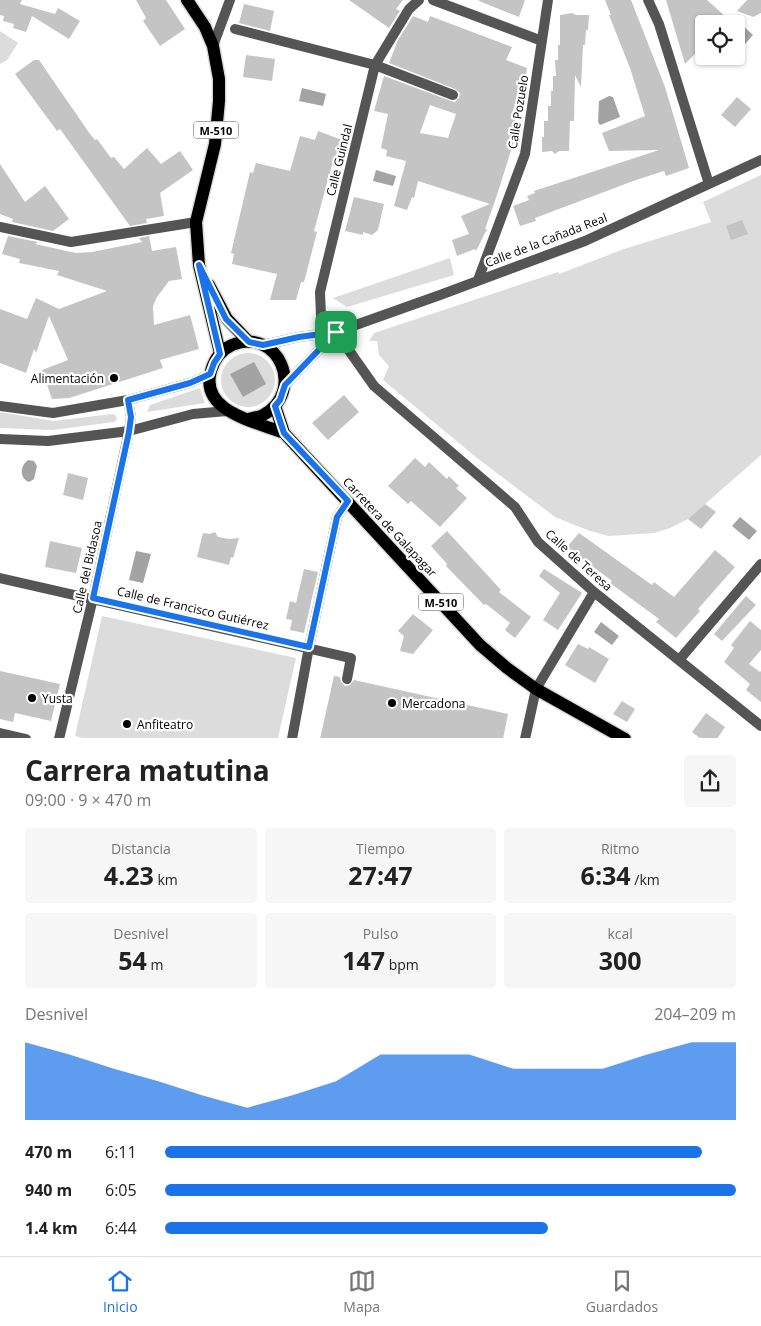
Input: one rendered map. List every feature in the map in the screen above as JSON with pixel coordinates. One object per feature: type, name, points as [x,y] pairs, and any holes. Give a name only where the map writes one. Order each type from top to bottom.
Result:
[{"type":"main road","name":"M-510","points":[[187,0],[205,27],[213,46],[219,79],[215,144],[196,222],[199,265],[220,354]]},
{"type":"main road","name":"M-510","points":[[199,265],[226,319],[249,342]]},
{"type":"main road","points":[[227,411],[213,395],[210,385],[210,374],[214,363],[220,354],[233,345],[249,342],[263,345],[281,361],[285,373],[285,385],[280,400],[275,406],[262,416],[248,419]]},
{"type":"main road","name":"M-510","points":[[275,406],[284,433]]},
{"type":"main road","name":"M-510","points":[[227,411],[284,433]]},
{"type":"main road","name":"Carretera de Galapagar","points":[[284,433],[480,645],[536,689],[625,738]]},
{"type":"street","points":[[213,46],[230,0]]},
{"type":"street","name":"Calle Guindal","points":[[336,332],[321,316],[320,292],[375,65],[409,9],[419,0]]},
{"type":"street","points":[[433,0],[542,41]]},
{"type":"street","name":"Calle Pozuelo","points":[[478,280],[525,154],[548,0]]},
{"type":"street","points":[[648,0],[659,24],[709,184]]},
{"type":"street","points":[[235,29],[375,65],[453,95]]},
{"type":"street","name":"Calle de la Cañada Real","points":[[263,345],[299,337],[336,332],[585,241],[761,160]]},
{"type":"street","points":[[0,227],[71,242],[196,222]]},
{"type":"street","name":"Calle de la Cañada Real","points":[[285,385],[336,332]]},
{"type":"street","name":"Calle de Teresa","points":[[336,332],[374,386],[515,507],[538,542],[594,592],[761,726]]},
{"type":"street","points":[[0,406],[53,413],[128,400],[190,383],[210,374]]},
{"type":"street","name":"Calle del Bidasoa","points":[[59,738],[93,598],[129,432],[131,417],[128,400]]},
{"type":"street","points":[[0,439],[48,441],[129,432],[193,414],[227,411]]},
{"type":"street","points":[[292,738],[337,517],[348,501]]},
{"type":"street","points":[[679,660],[761,564]]},
{"type":"street","name":"Calle de Francisco Gutiérrez","points":[[0,578],[356,659],[347,679]]},
{"type":"street","points":[[525,738],[536,689],[594,592]]},
{"type":"street","points":[[0,733],[26,738]]},
{"type":"shaded area","points":[[745,27],[753,35],[745,44]]},
{"type":"shaded area","points":[[0,31],[18,43],[7,60],[0,64]]},
{"type":"shaded area","points":[[302,88],[326,94],[323,106],[299,101]]},
{"type":"shaded area","points":[[609,96],[613,97],[620,117],[600,125],[598,122],[599,101]]},
{"type":"shaded area","points":[[376,170],[396,176],[393,186],[373,181]]},
{"type":"shaded area","points":[[761,175],[761,455],[688,519],[654,533],[609,536],[590,531],[555,517],[477,458],[383,380],[389,366],[379,355],[377,341],[369,341],[374,333],[558,272],[559,274],[624,249],[711,222],[703,202]]},
{"type":"shaded area","points":[[450,258],[454,275],[347,307],[333,298]]},
{"type":"shaded area","points":[[248,353],[258,355],[267,361],[273,370],[275,380],[273,390],[267,399],[258,405],[248,407],[238,405],[229,399],[223,390],[221,380],[223,370],[229,361],[238,355]]},
{"type":"shaded area","points":[[254,362],[266,384],[243,397],[230,374]]},
{"type":"shaded area","points":[[200,388],[205,403],[147,412],[150,405]]},
{"type":"shaded area","points":[[0,412],[53,421],[113,414],[117,419],[114,422],[53,430],[0,428]]},
{"type":"shaded area","points":[[28,460],[34,461],[37,466],[34,479],[29,482],[22,475],[23,465]]},
{"type":"shaded area","points":[[740,517],[757,531],[749,540],[732,526]]},
{"type":"shaded area","points":[[136,551],[151,554],[143,583],[129,580]]},
{"type":"shaded area","points":[[102,616],[296,658],[278,738],[82,738],[75,736]]},
{"type":"shaded area","points":[[601,622],[619,636],[612,645],[594,632]]},
{"type":"building","points":[[0,0],[22,0],[20,4],[55,14],[58,8],[80,21],[69,39],[32,16],[26,32],[13,28],[14,24],[3,21],[4,16],[0,15]]},
{"type":"building","points":[[136,0],[166,0],[185,29],[160,46],[143,21],[146,18]]},
{"type":"building","points":[[349,0],[403,0],[396,9],[400,11],[389,28]]},
{"type":"building","points":[[479,0],[525,0],[519,17]]},
{"type":"building","points":[[605,0],[631,0],[665,87],[689,168],[666,176],[664,171],[636,180],[535,218],[536,221],[520,226],[513,206],[529,200],[527,196],[535,193],[534,191],[659,150],[609,151],[602,133],[645,116]]},
{"type":"building","points":[[666,0],[707,0],[724,15],[695,15],[695,54],[685,64]]},
{"type":"building","points":[[747,0],[761,0],[761,13],[753,17],[737,11]]},
{"type":"building","points":[[244,4],[274,11],[270,31],[239,23]]},
{"type":"building","points":[[572,13],[576,15],[589,15],[585,45],[583,45],[581,87],[575,75],[574,121],[570,121],[569,151],[559,151],[555,154],[552,151],[542,152],[544,121],[548,121],[548,106],[551,106],[551,91],[553,91],[553,76],[556,76],[555,60],[558,60],[558,45],[560,45],[560,15]]},
{"type":"building","points":[[413,16],[428,22],[430,16],[512,47],[506,60],[527,68],[525,85],[521,83],[511,117],[516,119],[510,136],[515,138],[485,229],[487,229],[476,251],[475,249],[457,256],[452,240],[469,234],[461,216],[490,204],[418,181],[414,198],[412,197],[407,210],[394,206],[406,161],[386,156],[387,150],[381,148],[388,114],[374,111],[384,76],[455,102],[459,98],[460,93],[455,89],[389,63],[398,40]],"holes":[[[430,105],[456,114],[448,138],[420,133]]]},
{"type":"building","points":[[246,55],[275,59],[272,81],[243,77]]},
{"type":"building","points":[[34,60],[39,60],[90,134],[95,140],[97,139],[111,158],[114,157],[124,169],[147,148],[161,164],[180,151],[193,170],[160,193],[164,216],[146,219],[147,223],[130,226],[60,129],[57,131],[15,74]]},
{"type":"building","points":[[737,97],[751,109],[735,127],[721,115]]},
{"type":"building","points":[[318,131],[342,140],[334,166],[332,165],[314,231],[317,232],[304,282],[301,282],[296,300],[270,300],[277,274],[232,264],[234,254],[231,253],[250,172],[253,173],[256,163],[290,171],[300,136],[315,140]]},
{"type":"building","points":[[0,164],[25,202],[45,186],[69,219],[53,231],[12,222],[13,219],[0,214]]},
{"type":"building","points":[[354,197],[384,204],[378,230],[372,235],[363,232],[363,235],[345,231]]},
{"type":"building","points":[[742,220],[748,234],[731,240],[726,226]]},
{"type":"building","points":[[8,236],[76,253],[92,252],[142,242],[139,238],[149,236],[152,251],[176,247],[182,279],[169,281],[157,297],[153,306],[154,325],[190,315],[199,349],[160,360],[163,368],[69,398],[52,399],[42,370],[68,360],[49,316],[36,353],[34,349],[26,373],[0,363],[0,309],[27,319],[36,298],[59,309],[107,291],[57,275],[59,271],[19,263],[20,259],[2,254]]},
{"type":"building","points":[[344,395],[359,412],[328,440],[312,423]]},
{"type":"building","points":[[415,458],[425,467],[429,462],[447,479],[449,476],[459,486],[456,488],[467,498],[440,527],[411,501],[408,504],[388,486]]},
{"type":"building","points":[[68,473],[88,478],[83,500],[63,495]]},
{"type":"building","points":[[705,504],[716,512],[701,529],[688,519]]},
{"type":"building","points":[[447,531],[501,590],[499,592],[531,617],[515,638],[505,630],[510,623],[486,604],[484,605],[446,566],[447,564],[431,546]]},
{"type":"building","points":[[215,532],[218,537],[239,538],[229,565],[197,557],[203,533]]},
{"type":"building","points":[[579,533],[652,585],[654,582],[674,597],[715,550],[735,567],[698,609],[700,611],[676,638],[656,622],[659,619],[610,583],[612,581],[567,547]]},
{"type":"building","points":[[50,541],[82,548],[76,573],[45,567]]},
{"type":"building","points":[[304,569],[318,572],[304,633],[290,630],[292,620],[286,619],[290,601],[296,603]]},
{"type":"building","points":[[544,569],[582,593],[558,630],[543,620],[560,593],[539,576]]},
{"type":"building","points":[[746,596],[756,605],[722,641],[714,634]]},
{"type":"building","points":[[413,614],[433,630],[413,654],[400,651],[404,636],[398,631]]},
{"type":"building","points":[[750,621],[761,630],[761,650],[749,664],[761,671],[761,702],[746,690],[750,684],[724,662],[734,648],[731,645]]},
{"type":"building","points":[[578,644],[588,649],[589,647],[609,659],[595,683],[565,665]]},
{"type":"building","name":"Yusta","points":[[0,671],[60,684],[51,721],[15,713],[13,722],[0,719]]},
{"type":"building","name":"Mercadona","points":[[334,676],[340,677],[341,682],[345,686],[350,685],[354,680],[508,714],[503,738],[320,738]]},
{"type":"building","points":[[622,701],[635,709],[627,722],[613,714]]},
{"type":"building","points":[[706,713],[725,727],[718,738],[700,738],[692,732]]},
{"type":"place","name":"Alimentación","points":[[114,378]]},
{"type":"place","name":"Yusta","points":[[32,698]]},
{"type":"place","name":"Mercadona","points":[[392,703]]},
{"type":"place","name":"Anfiteatro","points":[[127,724]]},
{"type":"route","points":[[199,265],[226,319],[249,342],[263,345],[299,337],[336,332],[285,385],[280,400],[275,406],[284,433],[348,501],[337,517],[309,647],[93,598],[129,432],[131,417],[128,400],[190,383],[210,374],[220,354],[199,265]]}]
